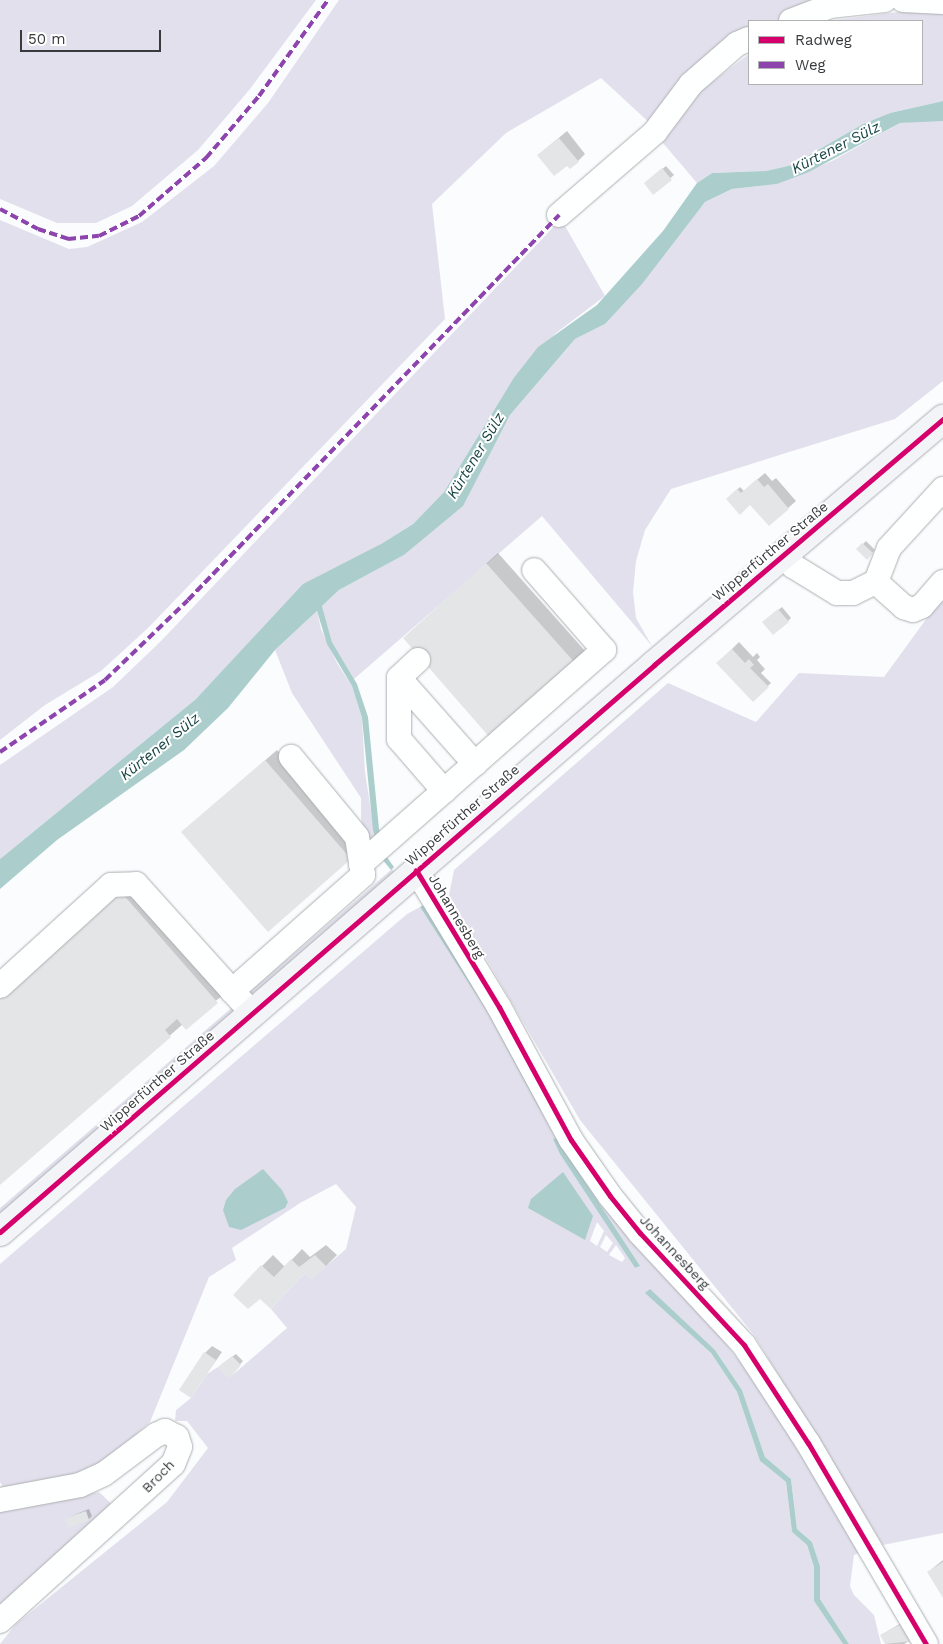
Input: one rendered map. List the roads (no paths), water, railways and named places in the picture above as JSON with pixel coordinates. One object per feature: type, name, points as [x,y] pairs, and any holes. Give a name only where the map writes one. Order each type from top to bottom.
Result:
[{"type":"main road","name":"Wipperfürther Straße","points":[[0,1232],[416,870],[943,419]]},
{"type":"street","points":[[794,20],[830,6],[885,0]]},
{"type":"street","points":[[903,0],[943,2]]},
{"type":"street","points":[[559,215],[655,132],[691,84],[737,44],[748,39]]},
{"type":"street","points":[[783,554],[794,566],[838,593],[853,593],[876,582],[889,548],[943,489]]},
{"type":"street","points":[[366,860],[604,650],[534,570]]},
{"type":"street","points":[[876,582],[904,607],[913,610],[922,606],[943,582]]},
{"type":"street","points":[[418,660],[399,678],[399,739],[444,791]]},
{"type":"street","points":[[399,678],[475,764]]},
{"type":"street","points":[[232,991],[363,874],[366,860],[357,837],[291,757]]},
{"type":"street","name":"Johannesberg","points":[[416,870],[499,1007],[571,1140],[610,1196],[744,1345],[808,1443],[926,1644]]},
{"type":"street","points":[[0,986],[111,886],[136,884],[252,1013]]},
{"type":"street","name":"Broch","points":[[0,1500],[80,1485],[104,1474],[156,1435],[165,1431],[177,1437],[180,1447],[173,1464],[0,1621]]},
{"type":"water","name":"Kürtener Sülz","points":[[943,101],[943,121],[900,123],[809,172],[777,184],[732,189],[705,202],[642,284],[605,324],[575,339],[510,415],[463,506],[404,555],[339,590],[322,606],[332,642],[357,684],[368,717],[379,829],[386,856],[394,867],[391,870],[382,859],[373,830],[362,718],[352,686],[327,644],[317,611],[275,650],[228,708],[184,750],[57,840],[0,889],[0,859],[196,699],[303,584],[381,544],[413,524],[444,492],[513,379],[538,347],[597,305],[663,231],[697,183],[712,173],[766,171],[792,165],[863,124],[890,113]]},
{"type":"water","points":[[425,904],[545,1108],[540,1110],[488,1013],[420,907]]},
{"type":"water","points":[[559,1137],[566,1153],[640,1266],[635,1268],[560,1154],[553,1139]]},
{"type":"water","points":[[263,1169],[282,1190],[288,1202],[285,1208],[241,1230],[229,1227],[223,1210],[226,1200],[235,1189]]},
{"type":"water","points":[[563,1172],[593,1216],[585,1240],[528,1208],[531,1199]]},
{"type":"water","points":[[650,1289],[715,1350],[742,1390],[765,1457],[791,1479],[797,1529],[812,1542],[820,1566],[820,1599],[849,1644],[843,1644],[814,1601],[814,1567],[807,1545],[792,1532],[786,1482],[760,1461],[737,1392],[711,1353],[645,1293]]}]
